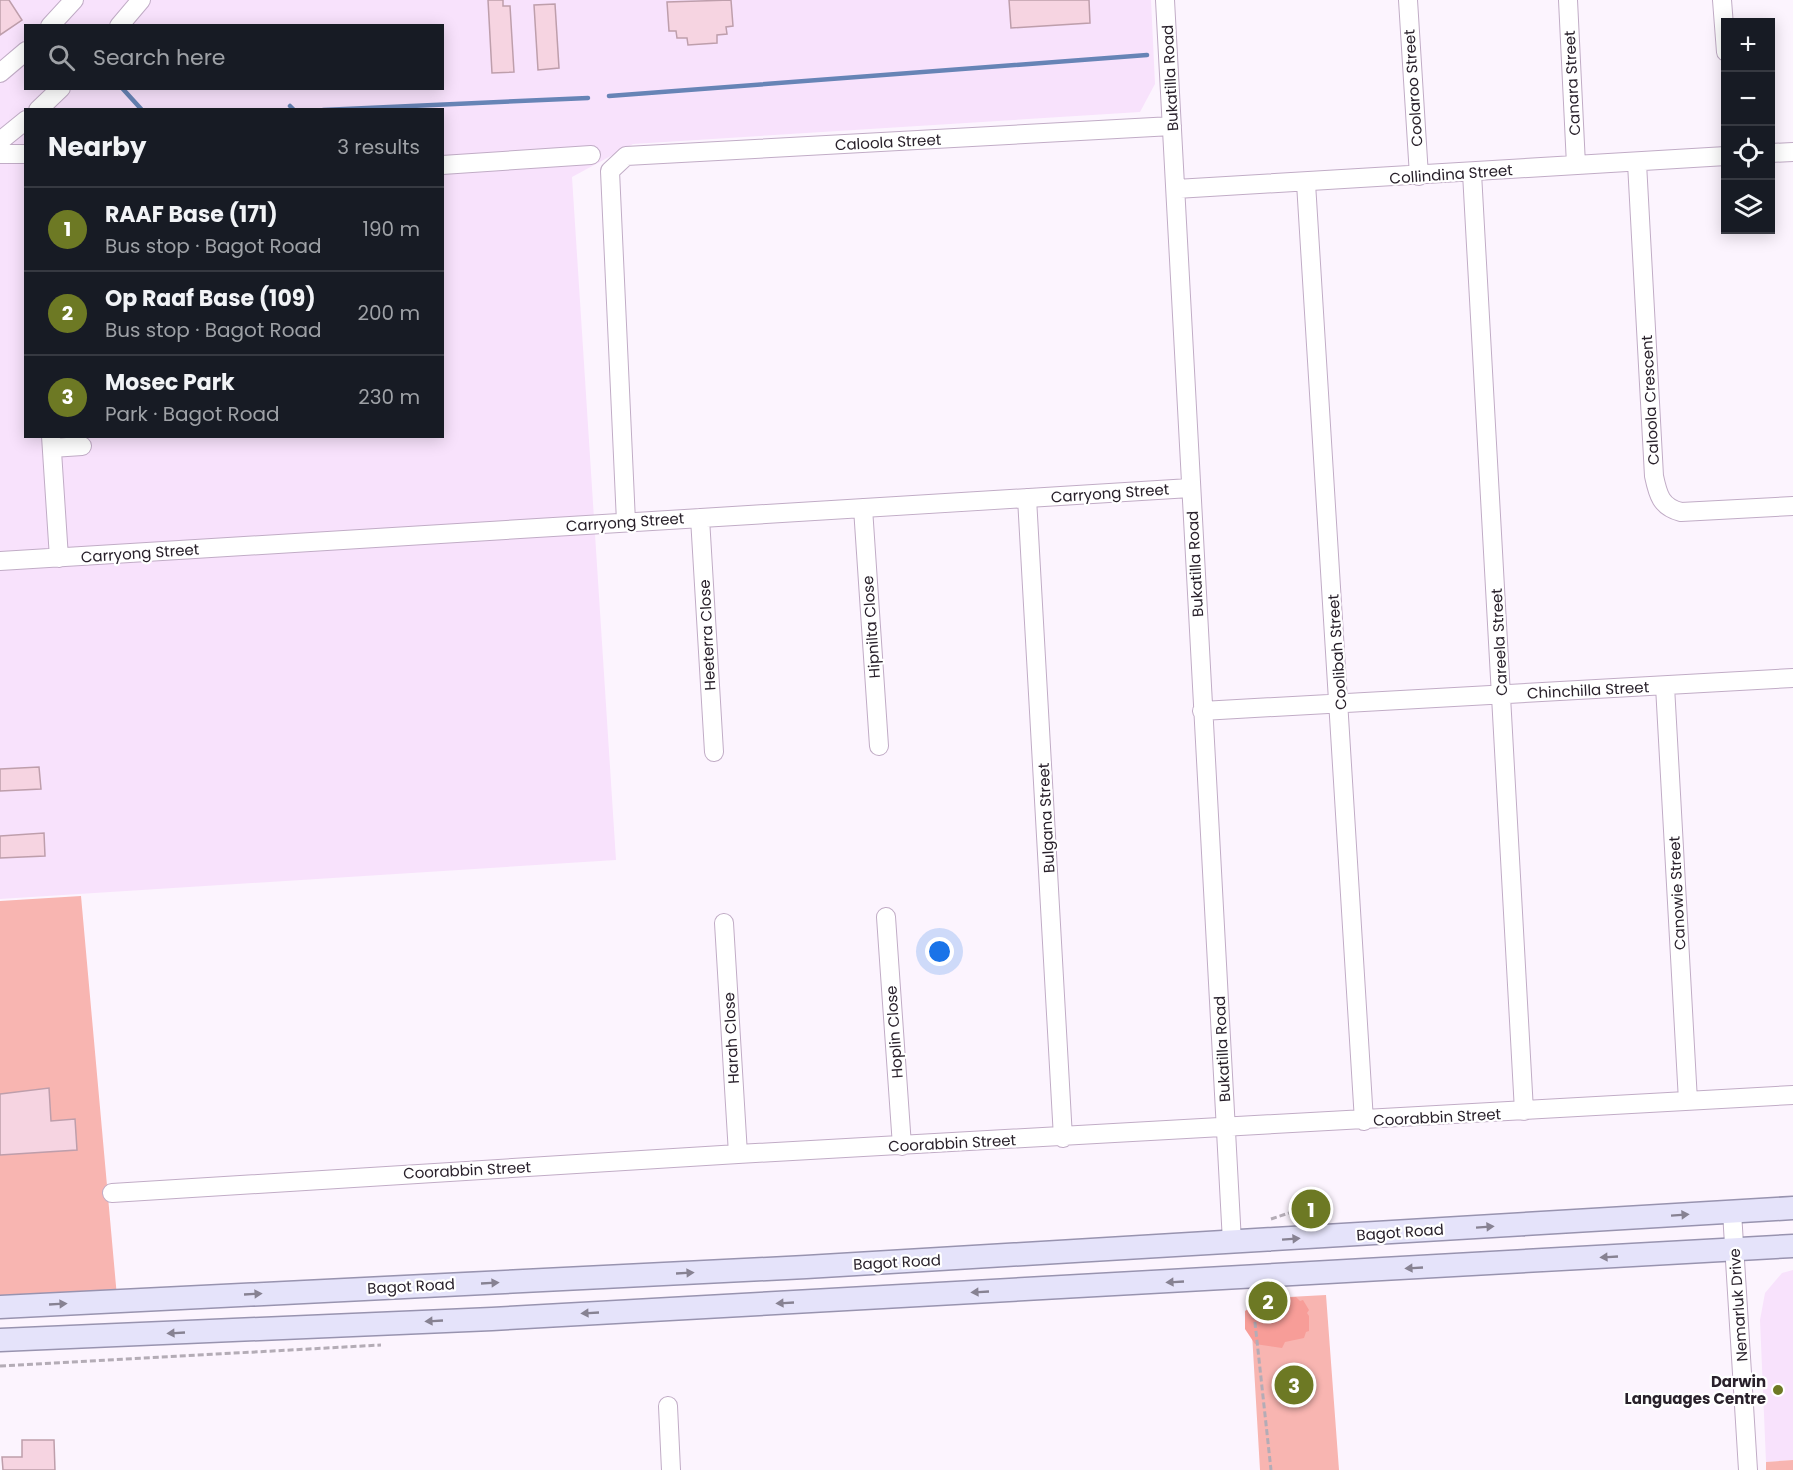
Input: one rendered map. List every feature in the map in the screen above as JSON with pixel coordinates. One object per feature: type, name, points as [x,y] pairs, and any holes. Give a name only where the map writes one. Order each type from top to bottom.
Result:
[{"type":"main road","name":"Bagot Road","points":[[0,1307],[806,1267],[1793,1208]]},
{"type":"main road","points":[[0,1340],[492,1319],[1793,1246]]},
{"type":"street","points":[[52,24],[74,0]]},
{"type":"street","points":[[121,24],[141,0]]},
{"type":"street","name":"Bukatilla Road","points":[[1165,0],[1232,1242]]},
{"type":"street","name":"Coolaroo Street","points":[[1408,0],[1419,176]]},
{"type":"street","name":"Canara Street","points":[[1568,0],[1576,165]]},
{"type":"street","points":[[1722,0],[1723,18]]},
{"type":"street","points":[[0,73],[24,53]]},
{"type":"street","points":[[40,108],[60,90]]},
{"type":"street","points":[[53,108],[61,90]]},
{"type":"street","points":[[0,141],[24,122]]},
{"type":"street","name":"Caloola Street","points":[[626,522],[610,171],[626,156],[1172,126]]},
{"type":"street","points":[[1775,153],[1793,152]]},
{"type":"street","points":[[0,154],[24,154]]},
{"type":"street","points":[[444,165],[591,155]]},
{"type":"street","name":"Collindina Street","points":[[1176,189],[1721,156]]},
{"type":"street","name":"Caloola Crescent","points":[[1637,163],[1654,476],[1661,501],[1673,510],[1681,512],[1793,506]]},
{"type":"street","name":"Careela Street","points":[[1472,173],[1524,1111]]},
{"type":"street","name":"Coolibah Street","points":[[1306,183],[1364,1121]]},
{"type":"street","points":[[59,558],[51,442],[82,446]]},
{"type":"street","name":"Carryong Street","points":[[0,561],[1190,488]]},
{"type":"street","name":"Bulgana Street","points":[[1027,498],[1063,1137]]},
{"type":"street","name":"Hipnilta Close","points":[[863,508],[879,746]]},
{"type":"street","name":"Heeterra Close","points":[[700,518],[714,752]]},
{"type":"street","name":"Chinchilla Street","points":[[1202,711],[1793,678]]},
{"type":"street","name":"Canowie Street","points":[[1665,686],[1688,1101]]},
{"type":"street","name":"Hoplin Close","points":[[886,917],[902,1146]]},
{"type":"street","name":"Harah Close","points":[[724,923],[738,1154]]},
{"type":"street","name":"Coorabbin Street","points":[[112,1193],[738,1154],[1364,1121],[1793,1095]]},
{"type":"street","name":"Nemarluk Drive","points":[[1732,1212],[1749,1470]]},
{"type":"street","points":[[668,1406],[671,1470]]},
{"type":"path","points":[[1265,1222],[1289,1213],[1316,1211]]},
{"type":"path","points":[[1252,1295],[1271,1470]]},
{"type":"shaded area","points":[[0,0],[1151,0],[1155,84],[1140,112],[633,144],[572,177],[616,860],[0,899]]},
{"type":"shaded area","points":[[81,896],[117,1297],[0,1303],[0,901]]},
{"type":"shaded area","name":"Darwin Languages Centre","points":[[1793,1270],[1793,1460],[1766,1462],[1760,1320],[1765,1293],[1782,1273]]},
{"type":"shaded area","points":[[1326,1295],[1339,1470],[1260,1470],[1250,1299]]},
{"type":"shaded area","points":[[1296,1297],[1300,1301],[1303,1300],[1309,1310],[1307,1313],[1309,1331],[1306,1332],[1304,1338],[1285,1342],[1282,1348],[1255,1344],[1245,1329],[1245,1311],[1257,1303],[1269,1304],[1269,1298],[1280,1300]]},
{"type":"shaded area","points":[[1793,1460],[1793,1470],[1766,1470],[1766,1462]]},
{"type":"building","points":[[0,0],[9,0],[22,20],[0,35]]},
{"type":"building","points":[[488,0],[503,0],[503,6],[510,6],[514,72],[492,73]]},
{"type":"building","points":[[731,0],[733,26],[726,27],[727,34],[717,35],[717,43],[688,45],[687,38],[677,38],[676,31],[669,31],[667,2]]},
{"type":"building","points":[[1009,0],[1089,0],[1090,23],[1011,28]]},
{"type":"building","points":[[555,4],[559,68],[538,70],[534,5]]},
{"type":"building","points":[[39,767],[41,789],[0,791],[0,769]]},
{"type":"building","points":[[44,833],[45,856],[0,858],[0,836]]},
{"type":"building","points":[[49,1088],[51,1121],[75,1119],[77,1150],[0,1155],[0,1094]]},
{"type":"building","points":[[22,1440],[54,1440],[55,1470],[3,1470],[2,1457],[22,1457]]},
{"type":"waterway","points":[[609,96],[1147,55]]},
{"type":"waterway","points":[[124,90],[140,108]]},
{"type":"waterway","points":[[367,108],[588,98]]},
{"type":"place","name":"RAAF Base (171)","points":[[1311,1209]]},
{"type":"place","name":"Op Raaf Base (109)","points":[[1268,1301]]},
{"type":"place","name":"Mosec Park","points":[[1294,1385]]},
{"type":"place","name":"Darwin Languages Centre","points":[[1778,1390]]}]
